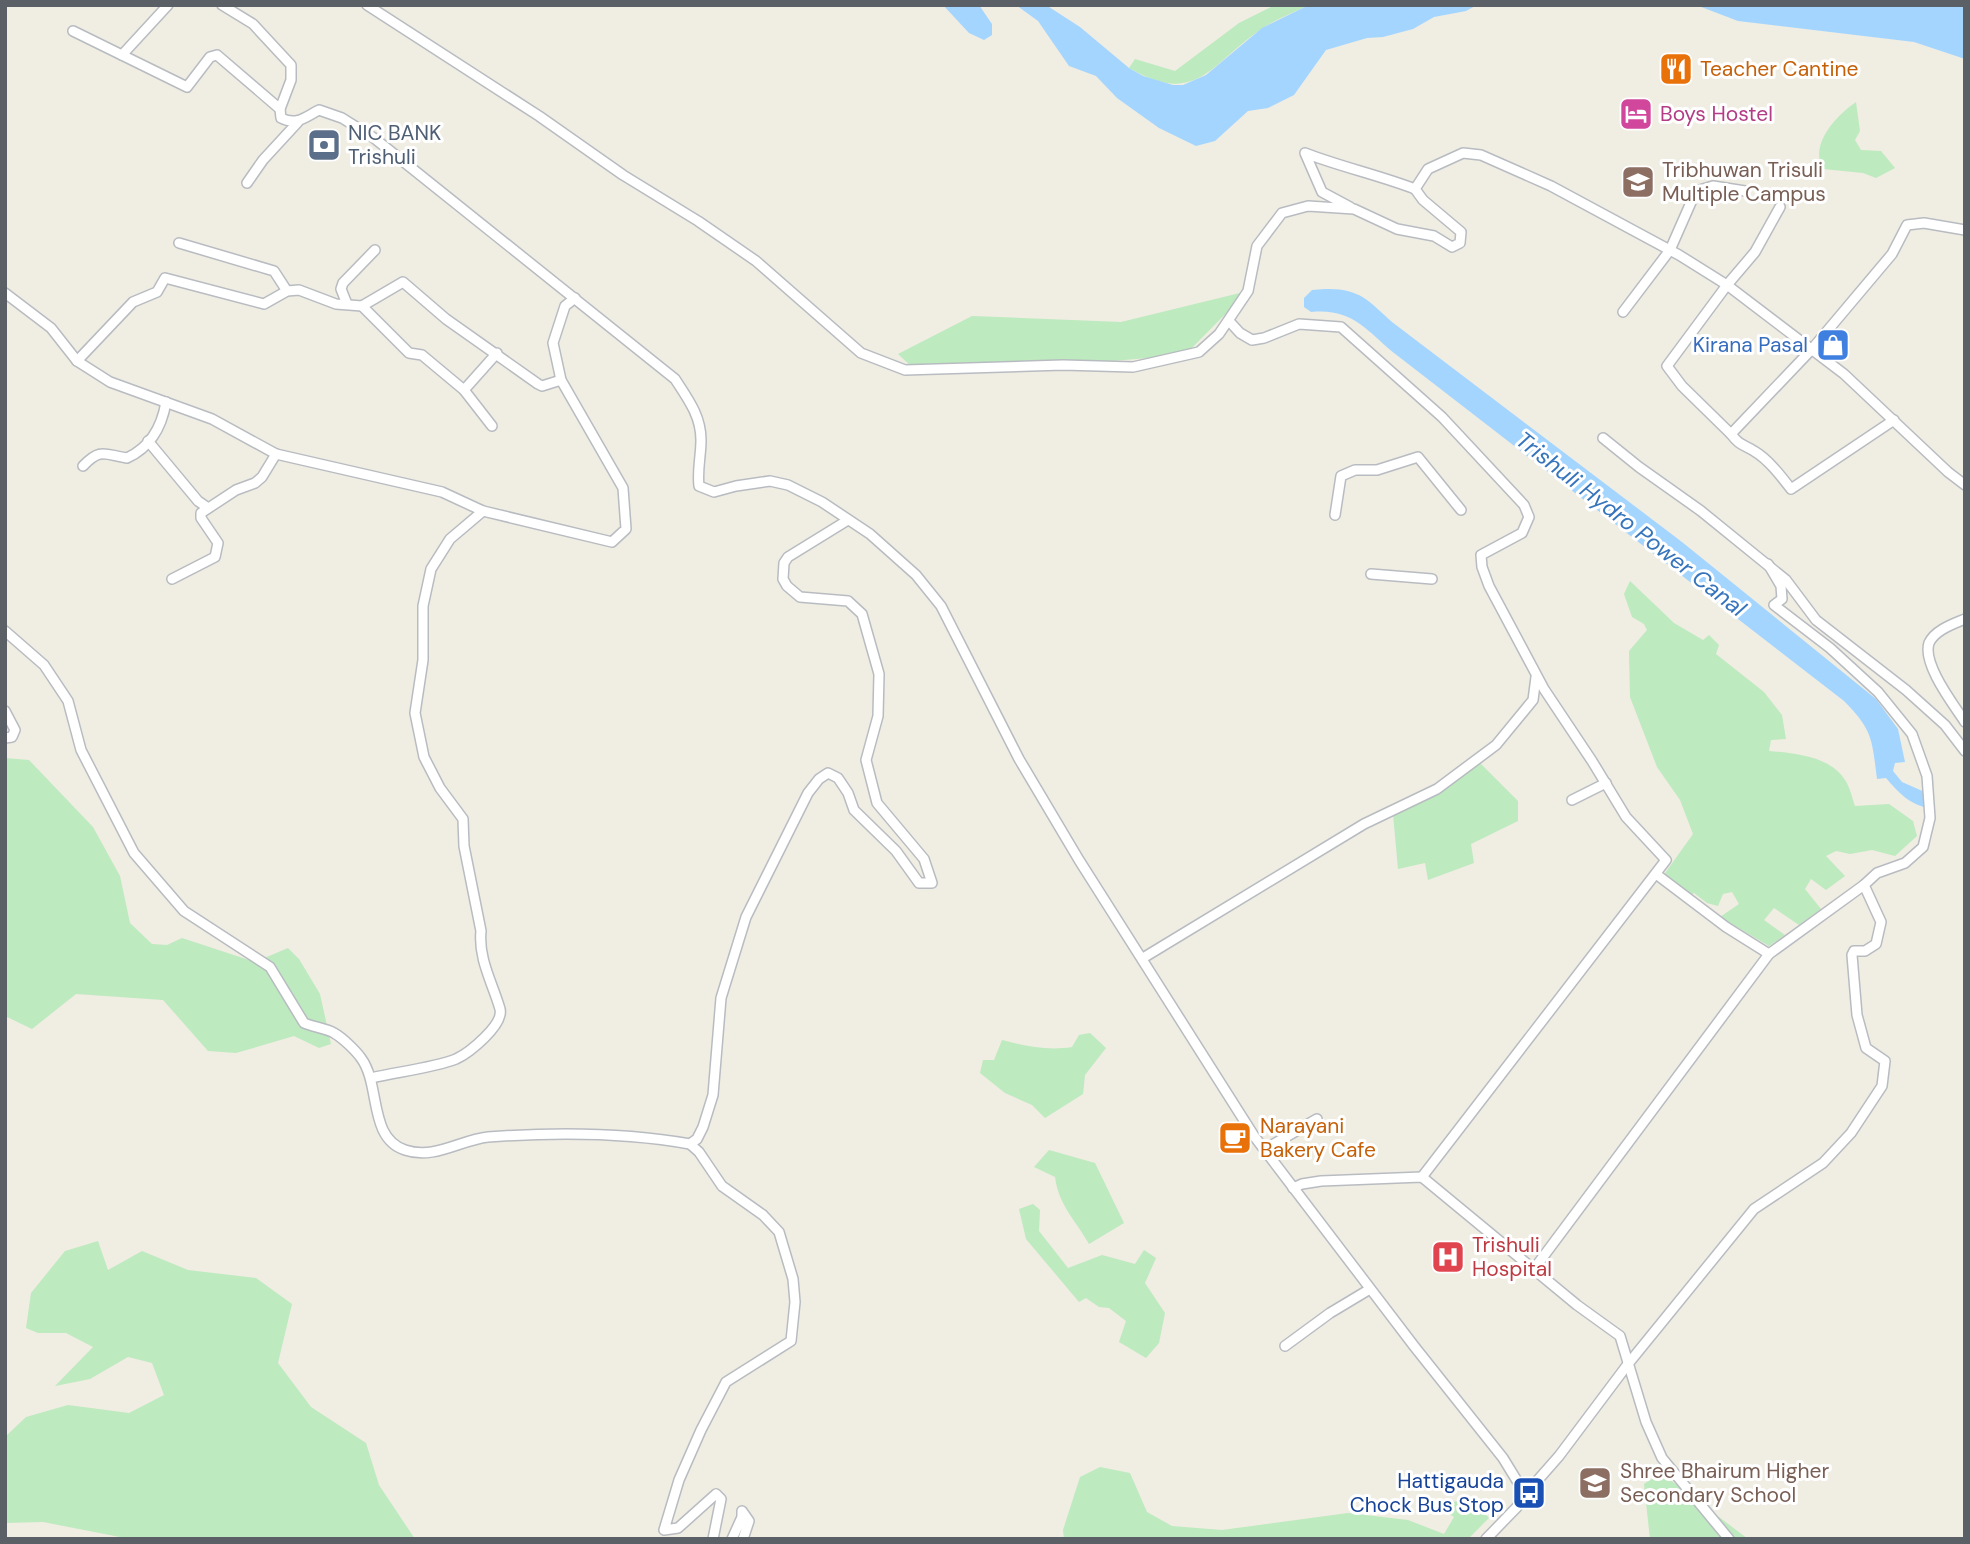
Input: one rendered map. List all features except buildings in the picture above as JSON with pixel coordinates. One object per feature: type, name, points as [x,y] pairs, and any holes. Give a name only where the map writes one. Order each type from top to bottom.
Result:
[{"type":"street","points":[[122,55],[167,5]]},
{"type":"street","points":[[222,5],[253,24],[291,65],[291,80],[281,109],[281,118],[298,122]]},
{"type":"street","points":[[367,5],[756,261],[860,353],[905,370],[1063,365],[1133,367],[1199,352],[1219,334],[1248,291],[1256,246],[1282,213],[1308,206],[1354,209]]},
{"type":"street","points":[[73,31],[187,87],[210,57],[218,55],[281,109]]},
{"type":"street","points":[[247,183],[263,160],[298,122],[319,110],[342,118],[374,138],[675,379],[698,415],[701,442],[697,471],[699,486],[714,492],[770,481],[788,485],[822,502],[870,534],[894,554],[941,606],[1018,759],[1254,1136],[1503,1458],[1524,1497]]},
{"type":"street","points":[[1305,153],[1415,189],[1423,201],[1461,232],[1460,243],[1452,247],[1434,236],[1397,229],[1354,209],[1322,192],[1305,153]]},
{"type":"street","points":[[1415,189],[1428,169],[1463,153],[1481,155],[1551,186],[1670,250],[1727,285],[1844,374],[1965,485]]},
{"type":"street","points":[[1623,312],[1670,250],[1696,191],[1713,186],[1745,191]]},
{"type":"street","points":[[1780,207],[1755,252],[1667,366],[1682,386],[1738,444],[1755,451],[1791,489],[1894,420]]},
{"type":"street","points":[[1731,434],[1812,349],[1892,254],[1907,225],[1924,223],[1965,230]]},
{"type":"street","points":[[179,243],[274,271],[287,292]]},
{"type":"street","points":[[346,304],[341,289],[343,283],[375,250]]},
{"type":"street","points":[[77,361],[133,302],[157,292],[165,278],[264,304],[287,292],[299,290],[336,304],[362,306],[409,352],[422,355],[464,390],[492,426]]},
{"type":"street","points":[[362,306],[403,282],[446,319],[542,386],[561,380]]},
{"type":"street","points":[[5,293],[51,328],[77,361],[110,382],[212,419],[276,454],[442,492],[484,511],[612,542],[626,529],[623,488],[561,380],[553,343],[565,306],[575,298]]},
{"type":"street","points":[[1229,321],[1240,333],[1252,340],[1299,324],[1341,327],[1442,417],[1524,505],[1529,517],[1522,533],[1481,555],[1489,586],[1544,689],[1626,817],[1666,860],[1422,1177]]},
{"type":"street","points":[[464,390],[496,354]]},
{"type":"street","points":[[83,466],[101,453],[108,452],[127,458],[155,435],[162,423],[166,402]]},
{"type":"street","points":[[1603,438],[1768,564],[1786,580],[1816,620],[1906,690],[1945,725],[1965,751]]},
{"type":"street","points":[[148,441],[198,501],[208,508]]},
{"type":"street","points":[[172,579],[215,557],[218,543],[201,518],[201,513],[236,490],[255,483],[276,454]]},
{"type":"street","points":[[1335,515],[1340,475],[1355,470],[1377,470],[1418,457],[1461,510]]},
{"type":"street","points":[[371,1077],[457,1059],[498,1024],[501,1012],[495,1000],[480,943],[481,931],[464,846],[463,819],[440,788],[424,757],[415,713],[422,660],[423,606],[432,569],[450,539],[484,511]]},
{"type":"street","points":[[690,1144],[697,1139],[703,1127],[713,1096],[720,998],[746,917],[808,793],[819,779],[828,773],[838,778],[848,793],[854,810],[896,851],[919,883],[932,883],[924,859],[877,803],[866,760],[878,716],[879,674],[862,614],[848,601],[800,597],[783,579],[784,563],[788,557],[848,520]]},
{"type":"street","points":[[1534,1269],[1769,954],[1877,873],[1905,863],[1923,847],[1930,818],[1927,775],[1913,734],[1878,692],[1830,648],[1774,605],[1782,599],[1781,586],[1768,564]]},
{"type":"street","points":[[1371,574],[1432,579]]},
{"type":"street","points":[[1965,619],[1939,631],[1929,643],[1928,655],[1943,690],[1965,722]]},
{"type":"street","points":[[5,631],[44,665],[68,701],[80,750],[134,853],[184,911],[270,967],[304,1023],[334,1032],[361,1058],[371,1077],[386,1138],[405,1150],[436,1153],[483,1138],[547,1133],[656,1138],[690,1144],[699,1152],[722,1186],[763,1215],[779,1232],[793,1279],[795,1302],[791,1341],[726,1382],[679,1480],[664,1530],[678,1528],[716,1494],[722,1499],[712,1539]]},
{"type":"street","points":[[1143,958],[1364,824],[1447,782],[1496,745],[1533,700],[1535,672]]},
{"type":"street","points":[[5,711],[15,730],[12,737],[5,738]]},
{"type":"street","points":[[1572,800],[1606,783]]},
{"type":"street","points":[[1656,874],[1726,927],[1769,954]]},
{"type":"street","points":[[1486,1539],[1559,1457],[1628,1364],[1754,1209],[1823,1163],[1851,1133],[1882,1086],[1885,1061],[1866,1048],[1857,1015],[1852,955],[1854,951],[1865,951],[1876,944],[1881,922],[1864,885]]},
{"type":"street","points":[[1265,1149],[1317,1119]]},
{"type":"street","points":[[1293,1188],[1321,1181],[1422,1177],[1577,1305],[1620,1336],[1646,1422],[1662,1458],[1729,1539]]},
{"type":"street","points":[[1285,1346],[1330,1313],[1370,1289]]},
{"type":"street","points":[[732,1539],[742,1511],[749,1521],[743,1539]]},
{"type":"green space","points":[[1275,5],[1309,5],[1266,26],[1201,77],[1187,82],[1171,83],[1152,79],[1129,68],[1135,59],[1175,71],[1239,23]]},
{"type":"green space","points":[[1856,102],[1860,131],[1855,140],[1861,150],[1881,151],[1895,168],[1876,178],[1863,173],[1823,169],[1820,160],[1819,150],[1827,131],[1840,115]]},
{"type":"green space","points":[[1248,291],[1185,355],[1063,365],[915,370],[898,354],[972,316],[1121,322]]},
{"type":"green space","points":[[1630,581],[1674,623],[1703,640],[1709,635],[1719,645],[1716,654],[1764,692],[1782,715],[1786,739],[1771,740],[1769,751],[1821,761],[1845,780],[1855,806],[1889,804],[1913,821],[1917,836],[1895,856],[1872,850],[1850,854],[1836,851],[1826,856],[1845,876],[1826,890],[1811,879],[1805,889],[1821,909],[1799,925],[1774,908],[1764,920],[1785,935],[1769,946],[1720,917],[1739,904],[1732,892],[1723,894],[1718,906],[1707,903],[1694,893],[1689,896],[1663,876],[1693,834],[1680,800],[1657,767],[1630,697],[1629,651],[1647,630],[1644,624],[1632,617],[1624,594]]},
{"type":"green space","points":[[5,758],[29,760],[93,827],[120,876],[130,923],[152,944],[167,945],[182,938],[255,962],[288,948],[299,959],[320,994],[331,1044],[319,1048],[294,1036],[236,1053],[208,1051],[163,1000],[76,994],[32,1029],[5,1016]]},
{"type":"green space","points":[[1480,763],[1518,801],[1518,821],[1471,844],[1474,863],[1428,880],[1425,863],[1398,869],[1393,814],[1414,806]]},
{"type":"green space","points":[[1090,1033],[1106,1048],[1085,1075],[1083,1094],[1045,1118],[1032,1105],[1005,1093],[980,1073],[983,1060],[994,1060],[1002,1040],[1037,1047],[1063,1048],[1072,1047],[1079,1035]]},
{"type":"green space","points":[[1049,1150],[1095,1163],[1124,1223],[1089,1244],[1064,1204],[1055,1177],[1034,1167]]},
{"type":"green space","points":[[1033,1204],[1040,1210],[1039,1231],[1068,1268],[1102,1255],[1135,1264],[1144,1250],[1156,1258],[1145,1283],[1165,1313],[1159,1343],[1146,1358],[1119,1342],[1126,1321],[1109,1308],[1099,1307],[1086,1298],[1079,1302],[1026,1239],[1019,1209]]},
{"type":"green space","points":[[98,1241],[108,1270],[142,1251],[188,1270],[256,1278],[292,1304],[278,1363],[311,1407],[366,1443],[379,1485],[415,1539],[130,1539],[43,1522],[5,1523],[5,1437],[26,1417],[68,1405],[129,1413],[164,1395],[152,1363],[128,1357],[90,1379],[55,1386],[93,1347],[66,1333],[38,1333],[26,1328],[31,1293],[65,1251]]},
{"type":"green space","points":[[1100,1467],[1130,1473],[1147,1512],[1172,1526],[1222,1530],[1348,1513],[1408,1520],[1444,1534],[1454,1517],[1438,1507],[1469,1497],[1489,1518],[1468,1539],[1064,1539],[1063,1530],[1080,1477]]},
{"type":"green space","points":[[1661,1473],[1748,1539],[1650,1539],[1644,1484]]},
{"type":"water","points":[[943,5],[979,5],[992,24],[992,35],[984,40],[969,33]]},
{"type":"water","points":[[1016,5],[1046,5],[1080,27],[1129,68],[1143,76],[1173,85],[1183,85],[1206,75],[1262,28],[1309,5],[1477,5],[1466,11],[1434,17],[1413,29],[1326,50],[1294,95],[1268,108],[1248,111],[1215,141],[1196,146],[1159,128],[1117,98],[1096,76],[1069,66],[1038,21]]},
{"type":"water","points":[[1696,5],[1965,5],[1965,59],[1914,42],[1738,21]]},
{"type":"water","name":"Trishuli Hydro Power Canal","points":[[1312,290],[1355,293],[1369,302],[1682,542],[1876,699],[1898,729],[1905,762],[1895,763],[1893,771],[1902,782],[1927,793],[1928,808],[1905,797],[1886,778],[1877,779],[1870,736],[1861,720],[1844,701],[1394,353],[1366,328],[1337,313],[1311,312],[1304,307],[1304,298]]},
{"type":"place","name":"Teacher Cantine","points":[[1676,69]]},
{"type":"place","name":"Boys Hostel","points":[[1636,114]]},
{"type":"place","name":"NIC BANK Trishuli","points":[[324,145]]},
{"type":"place","name":"Tribhuwan Trisuli Multiple Campus","points":[[1638,182]]},
{"type":"place","name":"Kirana Pasal","points":[[1833,345]]},
{"type":"place","name":"Narayani Bakery Cafe","points":[[1235,1138]]},
{"type":"place","name":"Trishuli Hospital","points":[[1448,1257]]},
{"type":"place","name":"Shree Bhairum Higher Secondary School","points":[[1595,1483]]},
{"type":"place","name":"Hattigauda Chock Bus Stop","points":[[1529,1493]]}]
